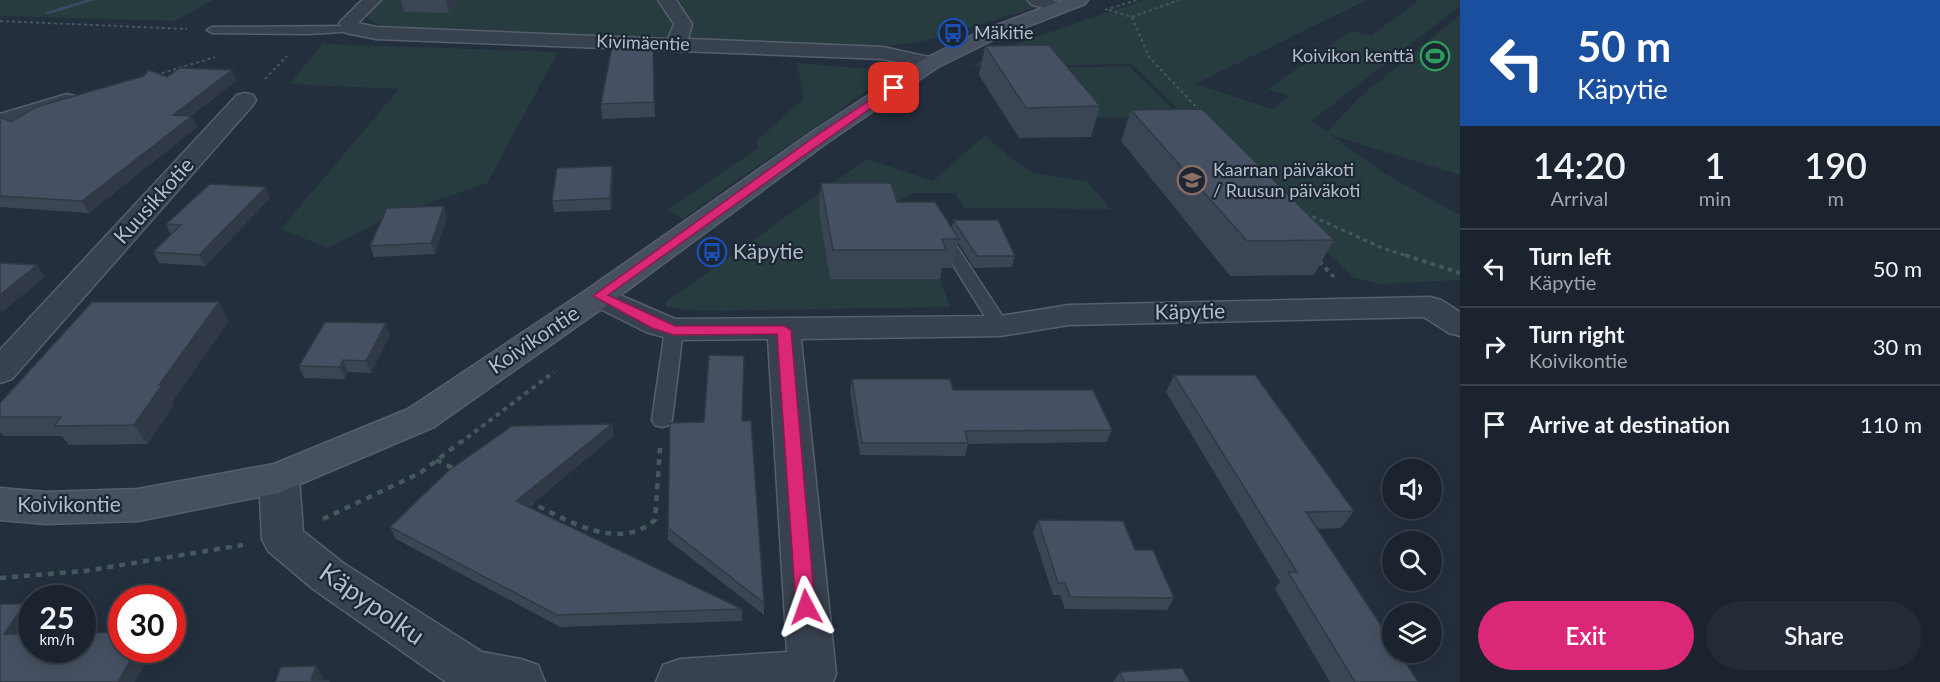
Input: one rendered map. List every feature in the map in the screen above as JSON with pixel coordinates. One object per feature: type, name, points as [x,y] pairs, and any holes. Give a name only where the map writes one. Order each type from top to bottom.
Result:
[{"type":"main road","name":"Koivikontie","points":[[0,504],[46,508],[138,505],[279,478],[421,418],[599,296],[820,137],[931,63],[1046,4],[1079,0]]},
{"type":"street","points":[[353,29],[348,23],[372,0]]},
{"type":"street","points":[[667,0],[683,24],[676,45]]},
{"type":"street","name":"Kivimäentie","points":[[353,29],[376,33],[883,53],[931,63]]},
{"type":"street","points":[[0,121],[87,96]]},
{"type":"street","name":"Kuusikkotie","points":[[0,371],[245,100]]},
{"type":"street","name":"Käpytie","points":[[599,296],[657,325],[674,330],[1000,326],[1069,315],[1430,307],[1460,326]]},
{"type":"street","points":[[680,682],[812,674],[784,330]]},
{"type":"street","name":"Käpypolku","points":[[279,478],[283,539],[328,576],[474,673],[521,682]]},
{"type":"lane","points":[[212,30],[308,32],[353,29]]},
{"type":"lane","points":[[935,223],[1000,326]]},
{"type":"lane","points":[[662,420],[674,330]]},
{"type":"path","points":[[1107,9],[1132,17],[1179,0]]},
{"type":"path","points":[[1132,17],[1149,57],[1206,117]]},
{"type":"path","points":[[0,21],[212,30]]},
{"type":"path","points":[[151,77],[253,44],[278,32]]},
{"type":"path","points":[[245,100],[308,32]]},
{"type":"path","points":[[1298,206],[1306,214],[1380,247],[1460,273]]},
{"type":"path","points":[[1317,258],[1364,308]]},
{"type":"path","points":[[523,499],[610,535],[635,533],[650,528],[655,520],[662,420]]},
{"type":"path","points":[[436,460],[458,470]]},
{"type":"green space","points":[[0,0],[213,0],[175,21],[0,16]]},
{"type":"green space","points":[[381,0],[1062,0],[920,42],[888,46],[383,28],[363,15]]},
{"type":"green space","points":[[1143,0],[1367,0],[1195,84],[1273,109],[1290,96],[1268,89],[1351,31],[1371,36],[1419,0],[1460,0],[1460,6],[1311,121],[1327,132],[1360,97],[1460,15],[1460,175],[1331,135],[1385,174],[1460,215],[1460,280],[1381,284],[1354,278],[1131,64],[971,67],[1010,46]]},
{"type":"green space","points":[[323,44],[558,52],[487,183],[389,217],[328,248],[281,229],[399,89],[289,84]]},
{"type":"green space","points":[[797,63],[891,71],[841,110],[683,219],[667,210],[758,148],[756,141],[804,98]]},
{"type":"green space","points":[[1129,66],[1180,116],[1093,118],[1050,68]]},
{"type":"green space","points":[[985,135],[1013,160],[1035,174],[1087,181],[1110,209],[965,208],[955,193],[912,193],[893,204],[830,279],[940,279],[950,307],[699,311],[666,307],[666,302],[867,159],[933,181]]},
{"type":"building","points":[[1049,45],[1100,106],[1026,108],[985,46]]},
{"type":"building","points":[[612,46],[653,46],[654,102],[601,104]]},
{"type":"building","points":[[180,68],[232,70],[173,115],[192,116],[82,201],[0,196],[0,117],[11,122],[36,107],[144,76],[149,70],[167,77]]},
{"type":"building","points":[[1202,109],[1334,240],[1247,241],[1131,110]]},
{"type":"building","points":[[612,166],[610,198],[552,201],[557,168]]},
{"type":"building","points":[[821,183],[891,183],[897,202],[935,202],[959,239],[942,239],[946,250],[833,250]]},
{"type":"building","points":[[210,184],[266,187],[199,255],[153,252],[181,225],[166,224]]},
{"type":"building","points":[[444,206],[431,243],[370,246],[387,208]]},
{"type":"building","points":[[953,220],[998,220],[1015,256],[977,256]]},
{"type":"building","points":[[0,263],[37,265],[0,295]]},
{"type":"building","points":[[92,302],[219,302],[159,385],[162,385],[134,425],[54,426],[61,417],[0,417],[0,403]]},
{"type":"building","points":[[325,322],[386,323],[366,361],[343,360],[340,367],[299,366]]},
{"type":"building","points":[[709,355],[744,356],[742,421],[751,421],[764,603],[668,528],[670,423],[704,422]]},
{"type":"building","points":[[1174,375],[1255,375],[1354,511],[1306,512],[1382,627],[1382,663],[1406,663],[1418,682],[1355,682],[1288,572],[1297,572]]},
{"type":"building","points":[[852,379],[950,379],[953,390],[1093,390],[1112,430],[965,431],[968,443],[862,443]]},
{"type":"building","points":[[612,424],[516,501],[742,609],[557,615],[390,527],[448,471],[512,426]]},
{"type":"building","points":[[1038,520],[1123,521],[1135,550],[1153,550],[1174,598],[1070,597],[1065,583],[1058,583]]},
{"type":"building","points":[[0,604],[18,604],[18,614],[4,634],[18,634],[18,663],[96,663],[96,633],[108,632],[108,663],[129,663],[118,682],[0,682]]},
{"type":"building","points":[[316,666],[311,680],[330,680],[329,682],[275,682],[281,667]]},
{"type":"building","points":[[1182,668],[1190,682],[1124,682],[1120,672]]},
{"type":"waterway","points":[[47,13],[92,0]]},
{"type":"place","name":"Mäkitie","points":[[953,33]]},
{"type":"place","name":"Koivikon kenttä","points":[[1435,56]]},
{"type":"place","name":"Kaarnan päiväkoti / Ruusun päiväkoti","points":[[1192,180]]},
{"type":"place","name":"Käpytie","points":[[712,252]]},
{"type":"route","points":[[806,607],[784,330],[674,330],[657,325],[599,296],[820,137],[894,88]]}]
